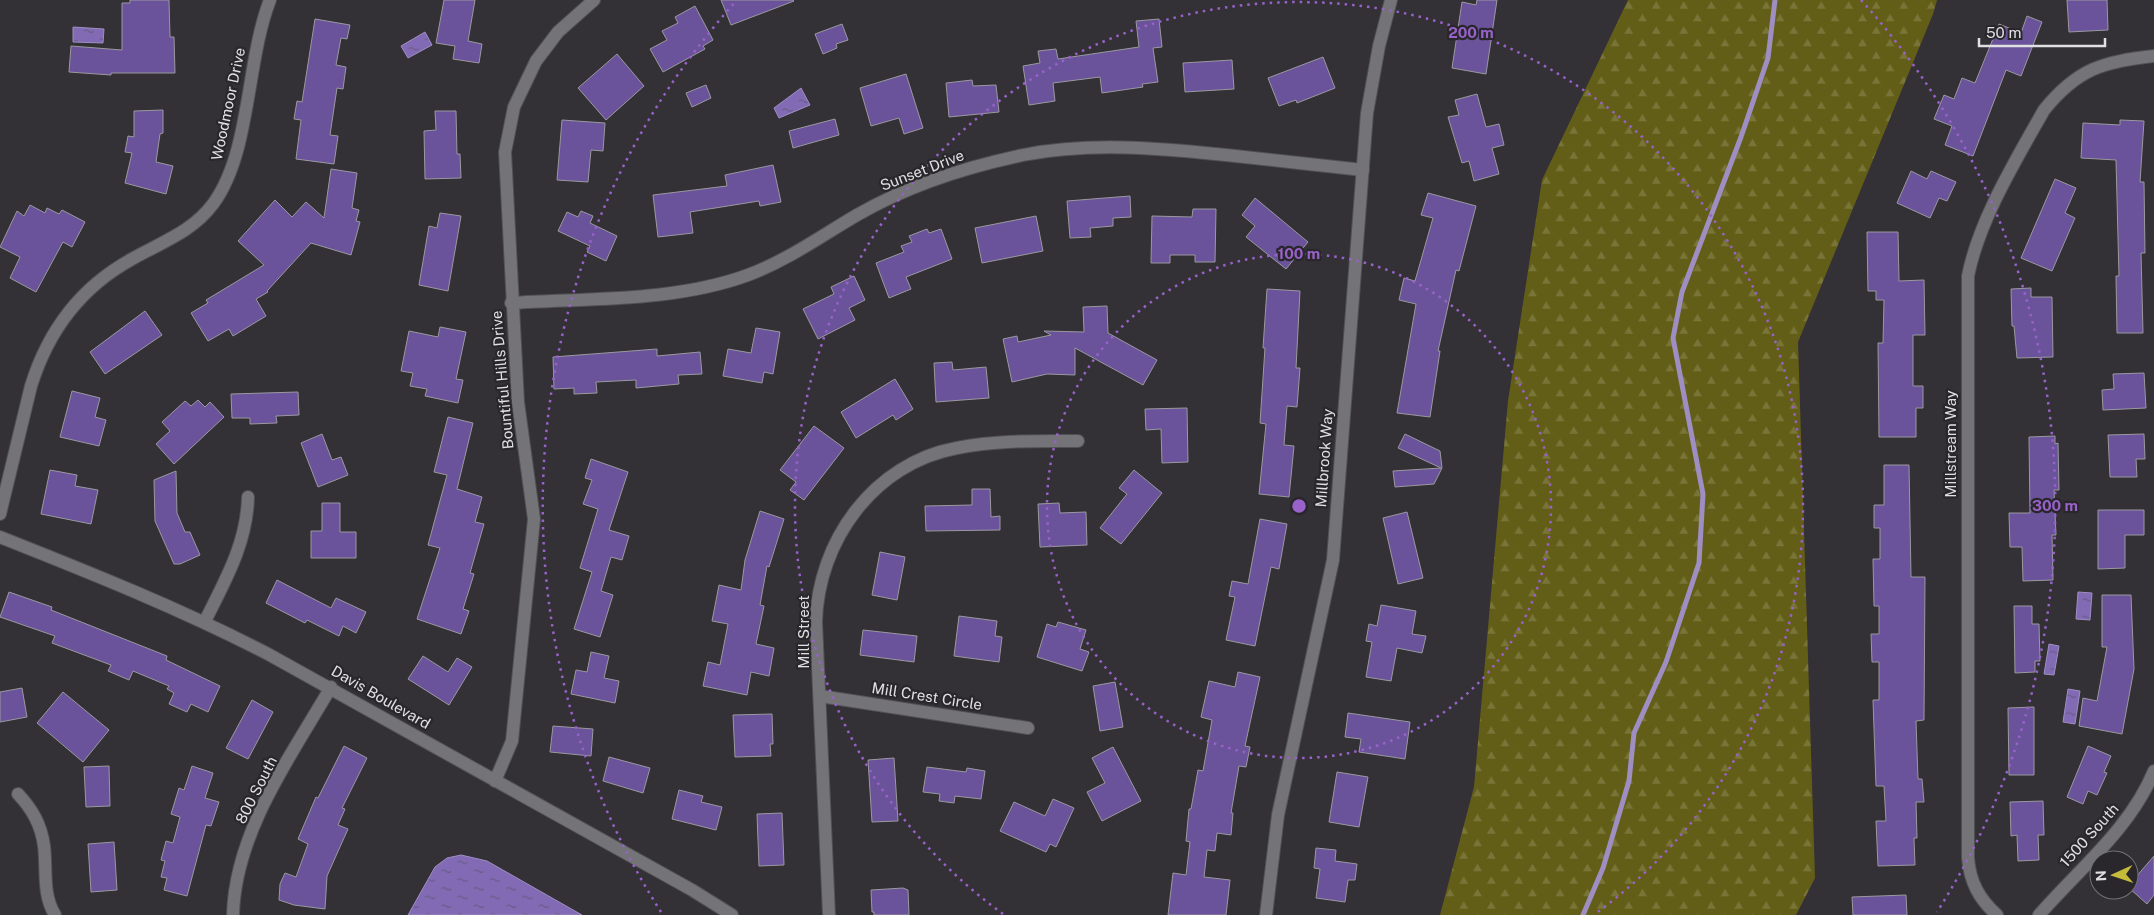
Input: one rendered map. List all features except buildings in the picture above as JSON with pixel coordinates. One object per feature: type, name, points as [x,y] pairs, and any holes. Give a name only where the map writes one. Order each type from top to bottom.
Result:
[{"type":"street","name":"Woodmoor Drive","points":[[0,514],[37,366],[56,328],[68,311],[98,282],[132,259],[174,238],[202,216],[224,185],[238,146],[257,41],[270,0]]},
{"type":"street","name":"Bountiful Hills Drive","points":[[495,781],[512,741],[534,519],[518,402],[504,168],[510,122],[520,91],[546,46],[570,19],[594,0]]},
{"type":"street","name":"Millbrook Way","points":[[1266,915],[1279,806],[1333,560],[1363,170],[1372,79],[1392,0]]},
{"type":"street","name":"Millstream Way","points":[[1997,915],[1984,903],[1975,889],[1970,874],[1968,858],[1968,276],[1972,252],[2040,116],[2056,94],[2088,70],[2107,62],[2154,56]]},
{"type":"street","name":"Sunset Drive","points":[[511,303],[669,293],[721,284],[778,262],[858,214],[934,180],[991,163],[1057,150],[1134,147],[1175,149],[1363,170]]},
{"type":"street","name":"Mill Street","points":[[830,915],[816,622],[820,582],[838,537],[851,516],[868,496],[888,478],[911,464],[933,454],[956,448],[1028,441],[1078,441]]},
{"type":"street","points":[[205,621],[239,550],[244,532],[248,497]]},
{"type":"street","name":"Davis Boulevard","points":[[0,537],[205,621],[330,687],[692,890],[732,915]]},
{"type":"street","name":"800 South","points":[[233,915],[236,886],[254,829],[269,796],[330,687]]},
{"type":"street","name":"Mill Crest Circle","points":[[820,696],[1028,728]]},
{"type":"street","name":"1500 South","points":[[2039,915],[2129,817],[2145,792],[2154,770]]},
{"type":"street","points":[[18,794],[31,809],[40,827],[44,845],[48,900],[55,915]]},
{"type":"green space","points":[[1628,0],[1937,0],[1933,14],[1798,342],[1815,878],[1796,915],[1440,915],[1474,787],[1508,401],[1542,180]]},
{"type":"water","points":[[73,27],[104,29],[103,43],[73,42]]},
{"type":"water","points":[[425,32],[432,45],[408,58],[401,46]]},
{"type":"water","points":[[801,88],[810,105],[779,118],[774,108]]},
{"type":"water","points":[[2078,592],[2092,593],[2090,620],[2076,619]]},
{"type":"water","points":[[2049,644],[2059,646],[2054,675],[2044,674]]},
{"type":"water","points":[[2068,689],[2080,691],[2075,724],[2063,722]]},
{"type":"water","points":[[461,855],[487,861],[582,915],[408,915],[435,867],[447,858]]},
{"type":"waterway","points":[[1583,915],[1603,868],[1629,781],[1634,733],[1666,662],[1699,563],[1703,494],[1673,338],[1682,292],[1741,137],[1768,58],[1775,0]]}]
